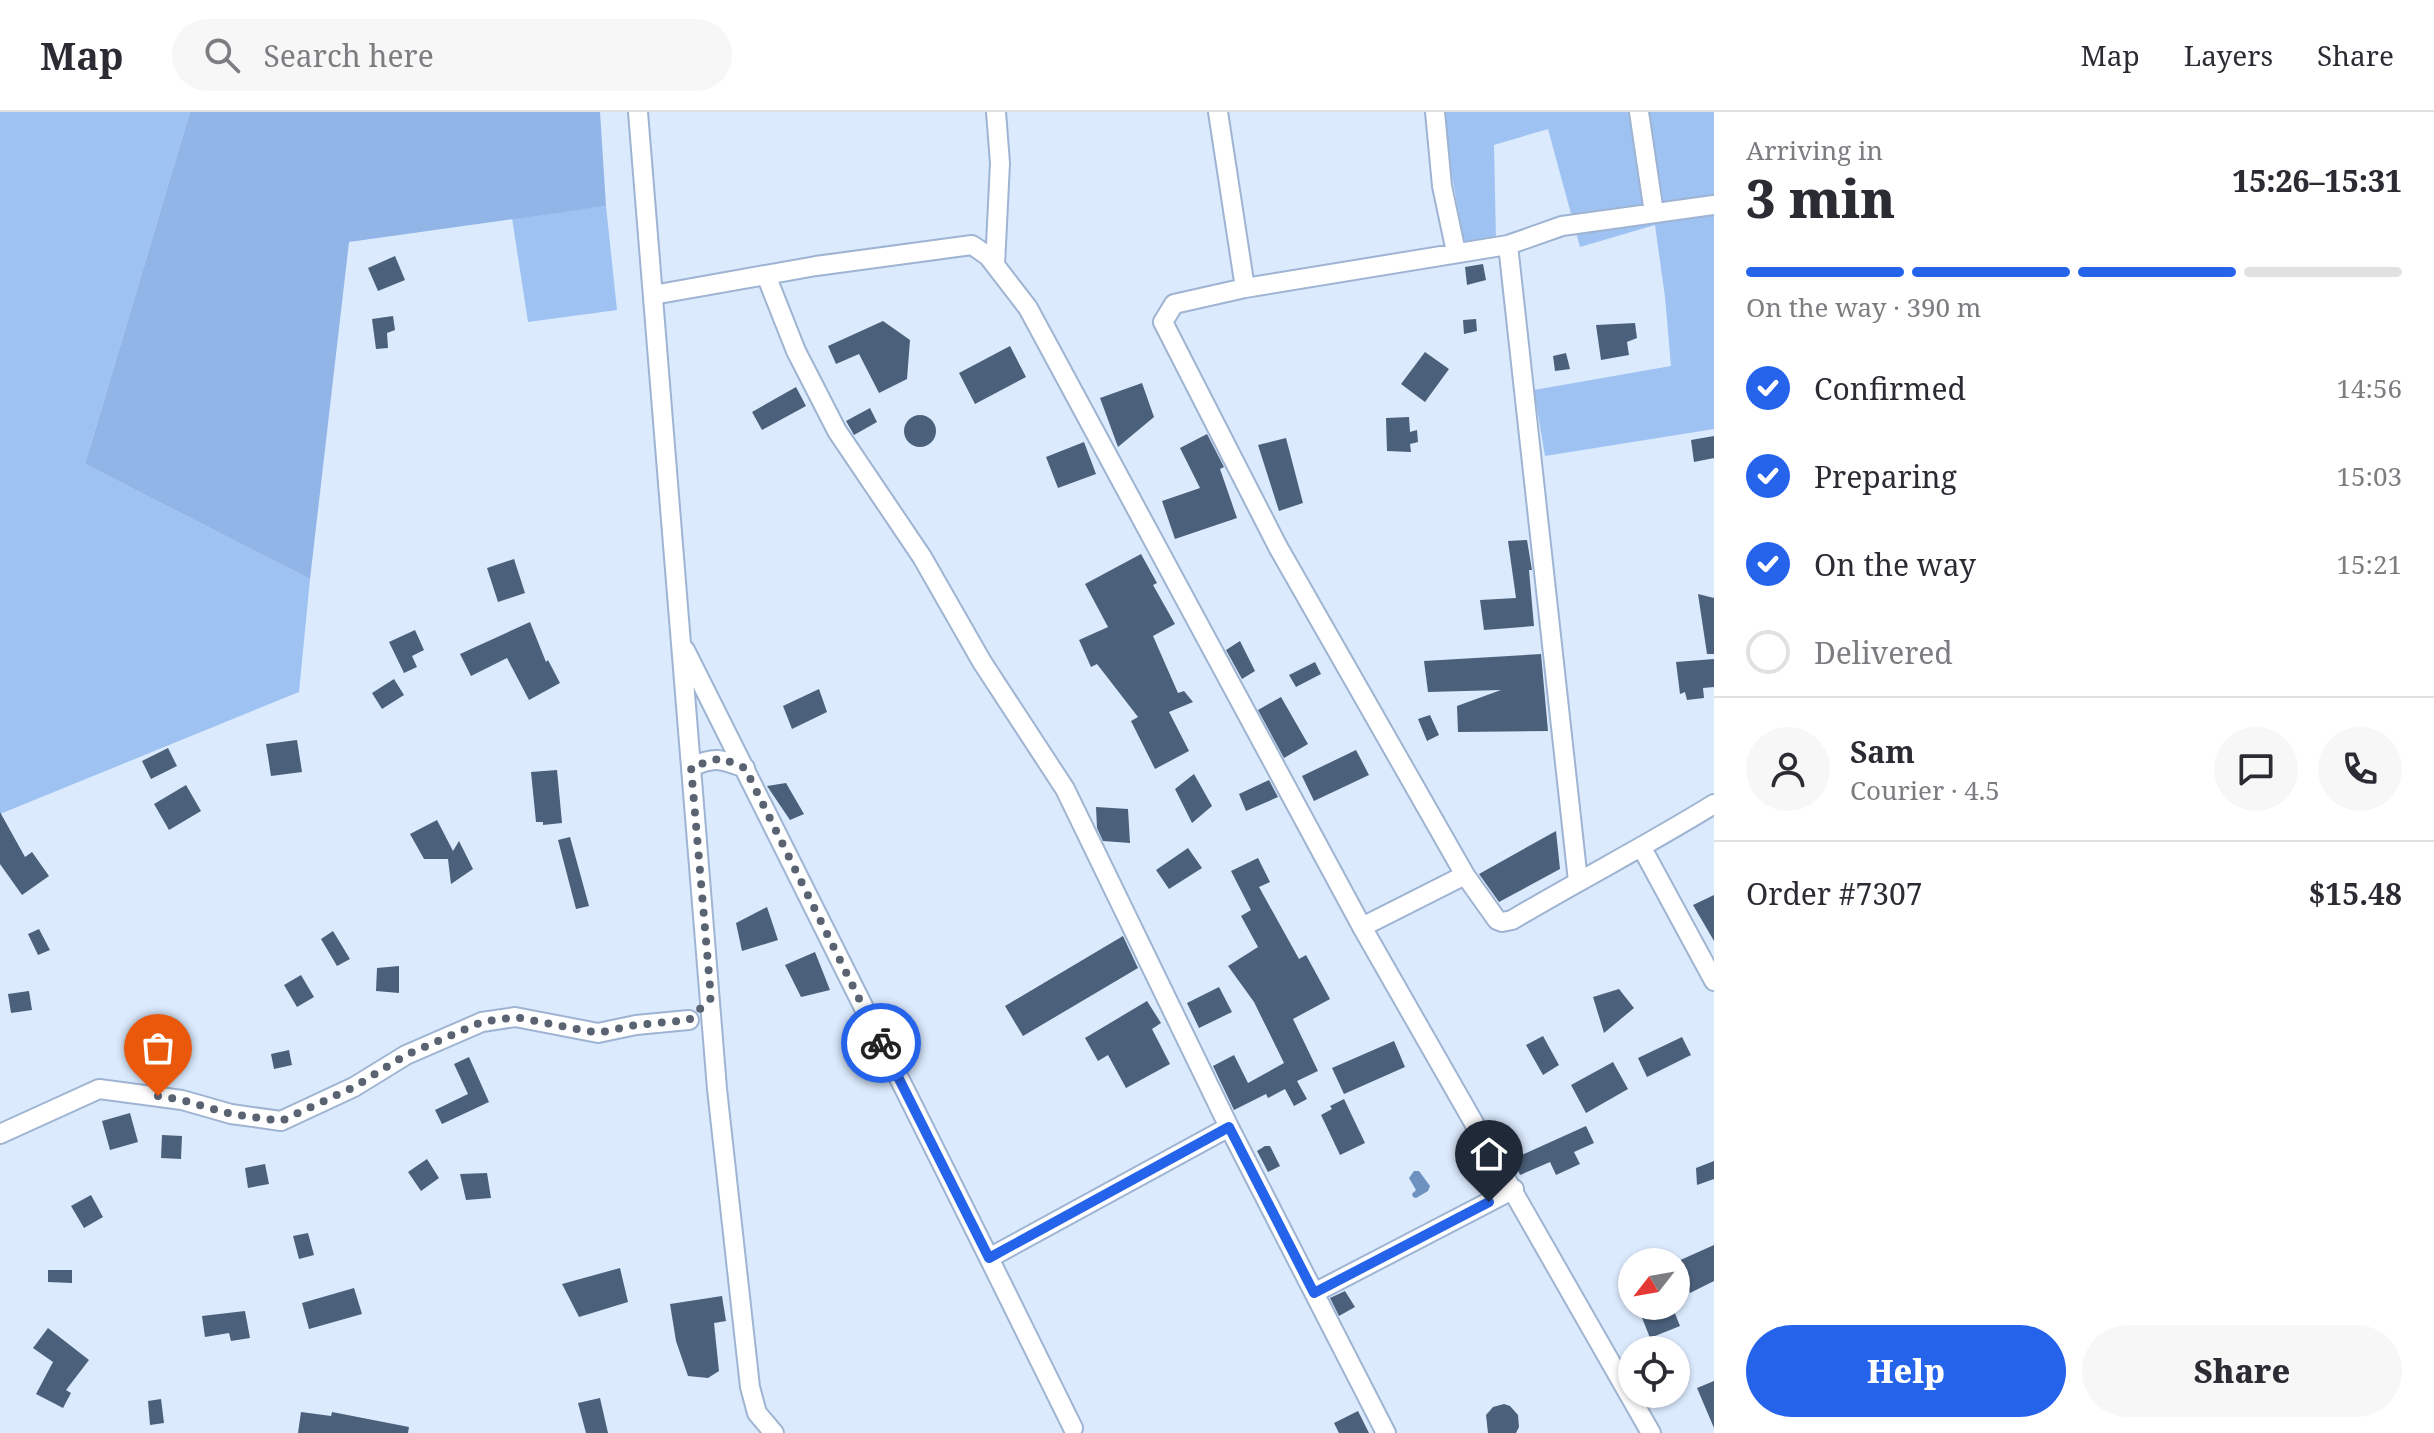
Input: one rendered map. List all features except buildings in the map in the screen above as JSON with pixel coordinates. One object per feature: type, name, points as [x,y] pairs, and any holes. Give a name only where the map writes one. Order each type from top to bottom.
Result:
[{"type":"street","points":[[638,112],[717,1089],[750,1387],[757,1413],[774,1433]]},
{"type":"street","points":[[995,265],[1000,163],[996,112]]},
{"type":"street","points":[[1218,112],[1245,288]]},
{"type":"street","points":[[1435,112],[1442,186],[1456,252]]},
{"type":"street","points":[[1639,112],[1654,213]]},
{"type":"street","points":[[1714,205],[1562,226],[1508,245],[1245,288],[1174,304],[1163,322],[1278,547],[1465,875],[1497,920],[1512,920],[1714,804]]},
{"type":"street","points":[[653,295],[972,245],[995,265],[1028,308],[1362,927],[1651,1433]]},
{"type":"street","points":[[1508,245],[1578,881]]},
{"type":"street","points":[[766,275],[796,351],[837,431],[922,557],[982,662],[1065,789],[1229,1127],[1386,1433]]},
{"type":"street","points":[[681,643],[1073,1428]]},
{"type":"street","points":[[691,767],[721,758],[745,768]]},
{"type":"street","points":[[1642,848],[1714,981]]},
{"type":"street","points":[[1362,927],[1465,875]]},
{"type":"street","points":[[689,1020],[711,998]]},
{"type":"street","points":[[0,1134],[99,1089],[182,1100],[231,1114],[281,1121],[354,1087],[406,1055],[482,1022],[515,1017],[598,1033],[636,1025],[689,1020],[714,1030]]},
{"type":"street","points":[[989,1258],[1229,1127]]},
{"type":"street","points":[[1314,1293],[1514,1189]]},
{"type":"shaded area","points":[[0,112],[190,112],[85,464],[310,579],[299,692],[0,814]]},
{"type":"shaded area","points":[[190,112],[600,112],[606,206],[349,242],[310,579],[85,464]]},
{"type":"shaded area","points":[[1440,112],[1714,112],[1714,429],[1545,456],[1534,390],[1671,366],[1655,225],[1580,247],[1548,129],[1494,145],[1496,241],[1464,241]]},
{"type":"shaded area","points":[[606,206],[617,310],[528,322],[512,218]]},
{"type":"shaded area","points":[[1414,1171],[1419,1171],[1430,1186],[1428,1191],[1416,1198],[1412,1194],[1416,1190],[1409,1178]]},
{"type":"way so far","points":[[158,1096],[231,1114],[281,1121],[354,1087],[406,1055],[482,1022],[515,1017],[598,1033],[636,1025],[689,1020],[711,998],[691,767],[721,758],[745,768],[881,1043]]},
{"type":"route","points":[[881,1043],[989,1258],[1229,1127],[1314,1293],[1489,1202]]}]
